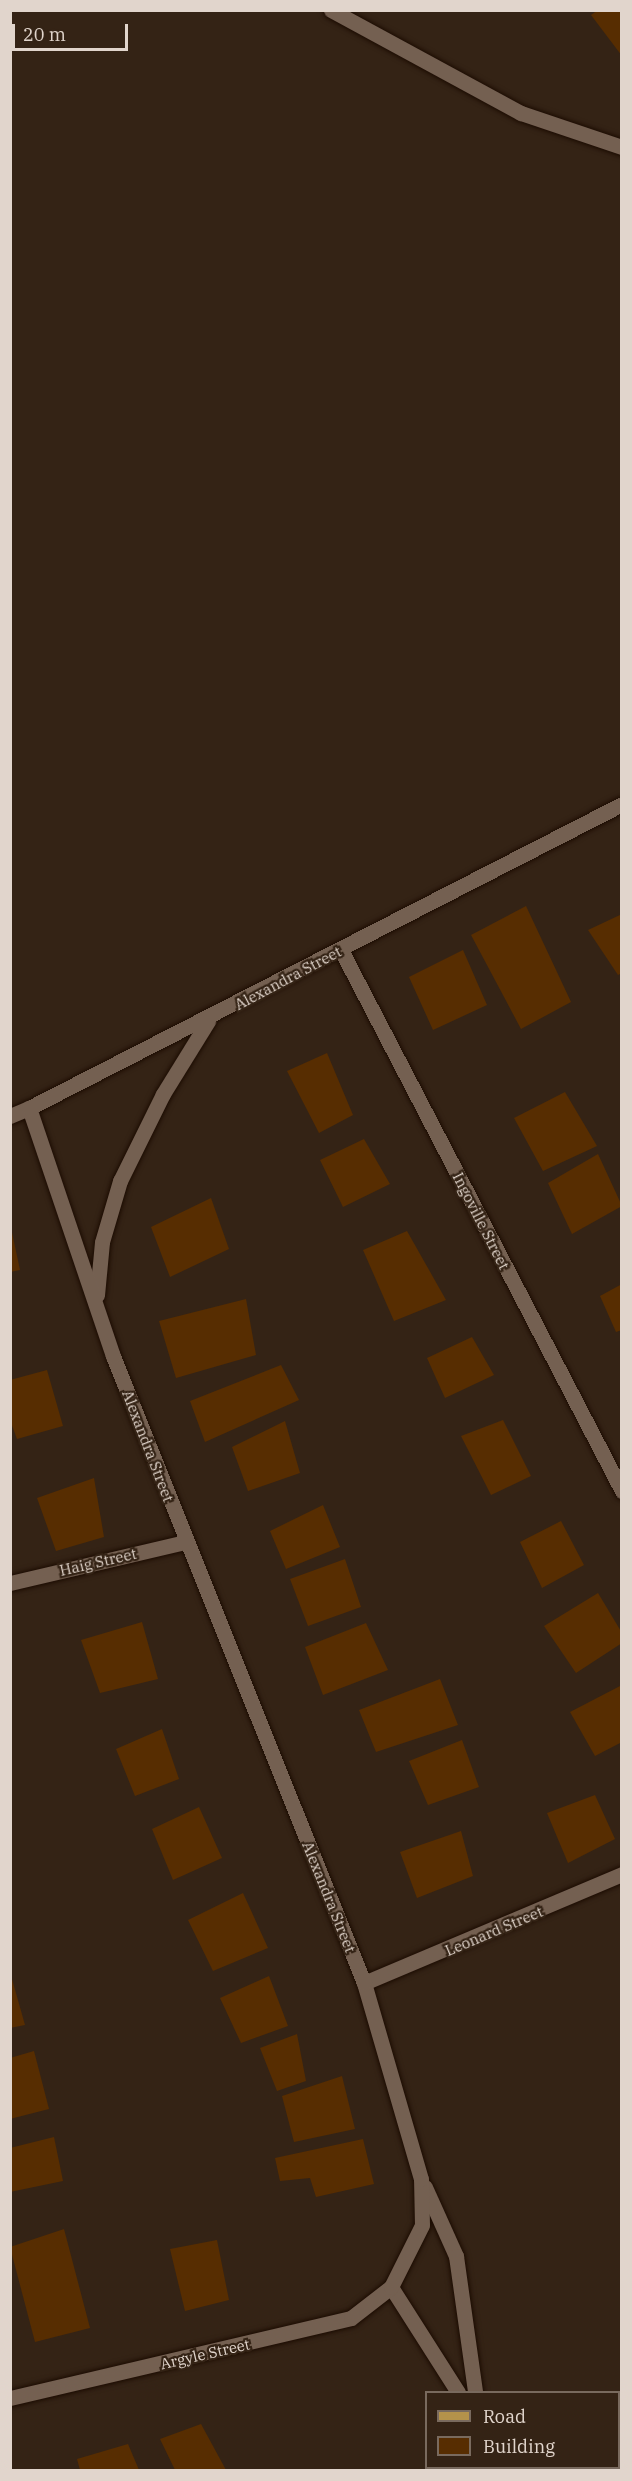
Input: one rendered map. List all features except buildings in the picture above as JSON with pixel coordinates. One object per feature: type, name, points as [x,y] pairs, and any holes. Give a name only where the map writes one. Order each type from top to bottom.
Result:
[{"type":"main road","points":[[331,10],[521,113],[621,147]]},
{"type":"main road","name":"Alexandra Street","points":[[391,2287],[422,2225],[421,2179],[364,1983],[185,1542],[97,1304],[29,1108],[210,1019],[621,804]]},
{"type":"main road","name":"Ingoville Street","points":[[341,950],[621,1491]]},
{"type":"main road","points":[[97,1304],[102,1242],[120,1181],[163,1094],[210,1019]]},
{"type":"main road","points":[[10,1116],[29,1108]]},
{"type":"main road","name":"Haig Street","points":[[10,1583],[185,1542]]},
{"type":"main road","name":"Leonard Street","points":[[364,1983],[621,1874]]},
{"type":"main road","points":[[421,2179],[456,2256],[475,2391]]},
{"type":"main road","points":[[391,2287],[457,2391]]},
{"type":"main road","name":"Argyle Street","points":[[10,2398],[324,2326],[360,2312],[391,2287]]}]
